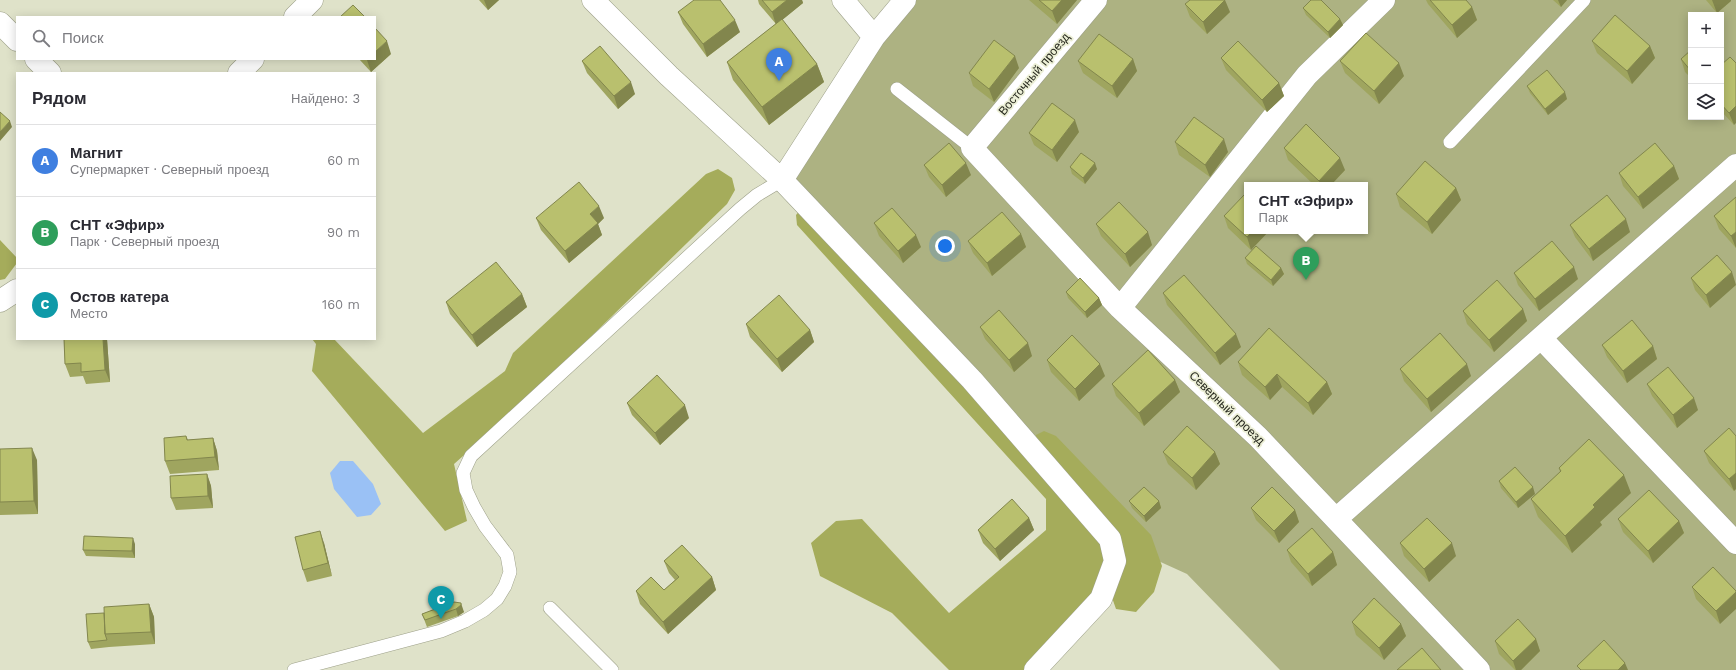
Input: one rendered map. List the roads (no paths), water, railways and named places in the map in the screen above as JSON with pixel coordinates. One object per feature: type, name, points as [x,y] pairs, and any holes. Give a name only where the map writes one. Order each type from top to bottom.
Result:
[{"type":"street","points":[[296,16],[312,0]]},
{"type":"street","points":[[593,0],[670,76],[782,180],[972,380],[1110,539],[1115,561],[1101,599],[1035,670]]},
{"type":"street","points":[[843,0],[874,37]]},
{"type":"street","points":[[782,180],[874,37],[905,0]]},
{"type":"street","name":"Восточный проезд","points":[[972,148],[1096,0]]},
{"type":"street","points":[[1120,308],[1307,75],[1384,0]]},
{"type":"street","points":[[0,23],[16,39]]},
{"type":"street","points":[[37,60],[49,72]]},
{"type":"street","points":[[240,72],[252,60]]},
{"type":"street","name":"Северный проезд","points":[[972,148],[1120,308],[1258,438],[1479,670]]},
{"type":"street","points":[[1336,519],[1736,165]]},
{"type":"street","points":[[0,301],[16,291]]},
{"type":"street","points":[[1540,338],[1736,542]]},
{"type":"lane","points":[[1450,142],[1584,0]]},
{"type":"lane","points":[[897,89],[972,148]]},
{"type":"lane","points":[[294,670],[441,631],[465,621],[484,610],[497,599],[505,586],[510,572],[507,555],[485,526],[466,490],[463,473],[470,456],[740,209],[757,195],[782,180]]},
{"type":"lane","points":[[550,608],[612,670]]},
{"type":"water","points":[[340,461],[353,461],[373,484],[381,504],[371,515],[357,517],[334,489],[330,473]]},
{"type":"place","name":"Магнит","points":[[779,81]]},
{"type":"place","name":"СНТ «Эфир»","points":[[1306,280]]},
{"type":"place","name":"Остов катера","points":[[441,619]]}]
